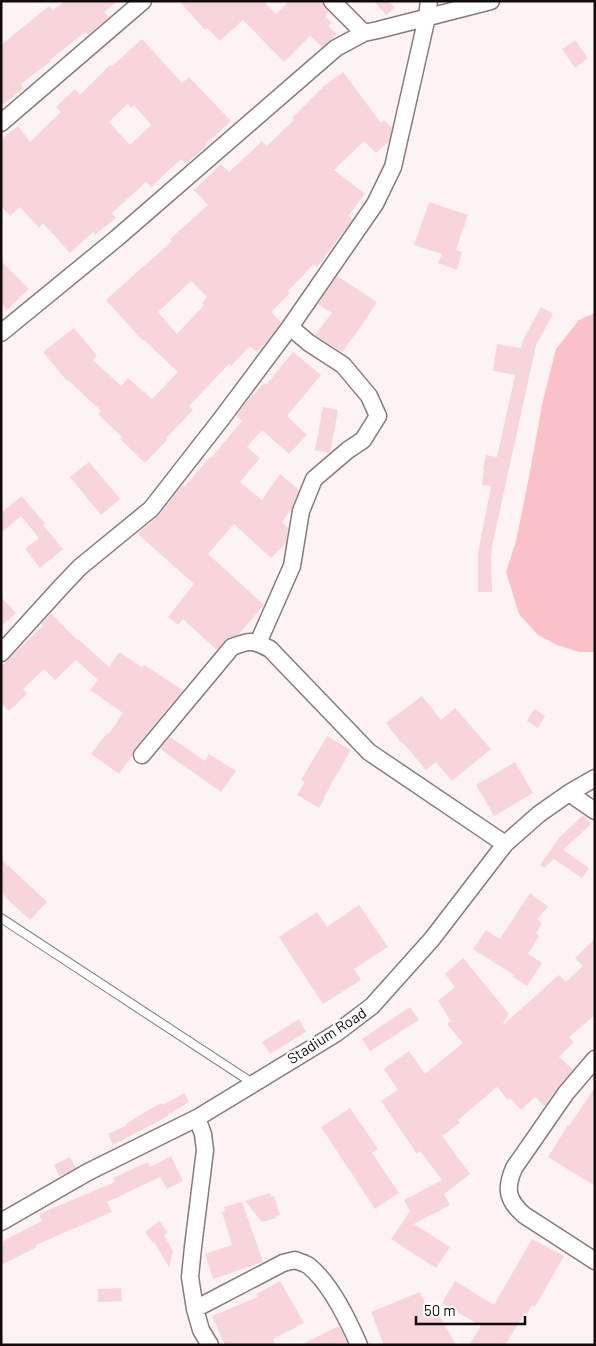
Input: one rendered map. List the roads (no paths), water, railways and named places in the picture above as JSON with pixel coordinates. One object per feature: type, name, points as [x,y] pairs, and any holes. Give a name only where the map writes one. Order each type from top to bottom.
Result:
[{"type":"street","points":[[1,123],[143,1]]},
{"type":"street","points":[[332,1],[364,33]]},
{"type":"street","points":[[1,333],[118,238],[336,48],[364,33],[378,30],[428,9],[491,1]]},
{"type":"street","points":[[1,654],[80,567],[151,509],[290,327],[374,204],[393,167],[428,9]]},
{"type":"street","points":[[258,643],[292,566],[301,511],[314,479],[348,450],[363,440],[378,416],[369,396],[343,365],[309,343],[290,327]]},
{"type":"street","points":[[142,755],[232,647],[246,641],[258,643],[270,649],[369,752],[505,844]]},
{"type":"street","name":"Stadium Road","points":[[1,1222],[88,1172],[197,1118],[335,1034],[372,1006],[432,940],[505,844],[539,814],[595,778]]},
{"type":"street","points":[[569,793],[595,811]]},
{"type":"street","points":[[595,1060],[566,1093],[514,1168],[509,1180],[508,1191],[516,1207],[524,1215],[595,1262]]},
{"type":"street","points":[[197,1118],[206,1150],[190,1278],[195,1309],[201,1330],[210,1345]]},
{"type":"street","points":[[195,1309],[283,1263],[295,1260],[307,1265],[319,1276],[344,1313],[359,1345]]},
{"type":"lane","points":[[1,918],[254,1084]]}]
